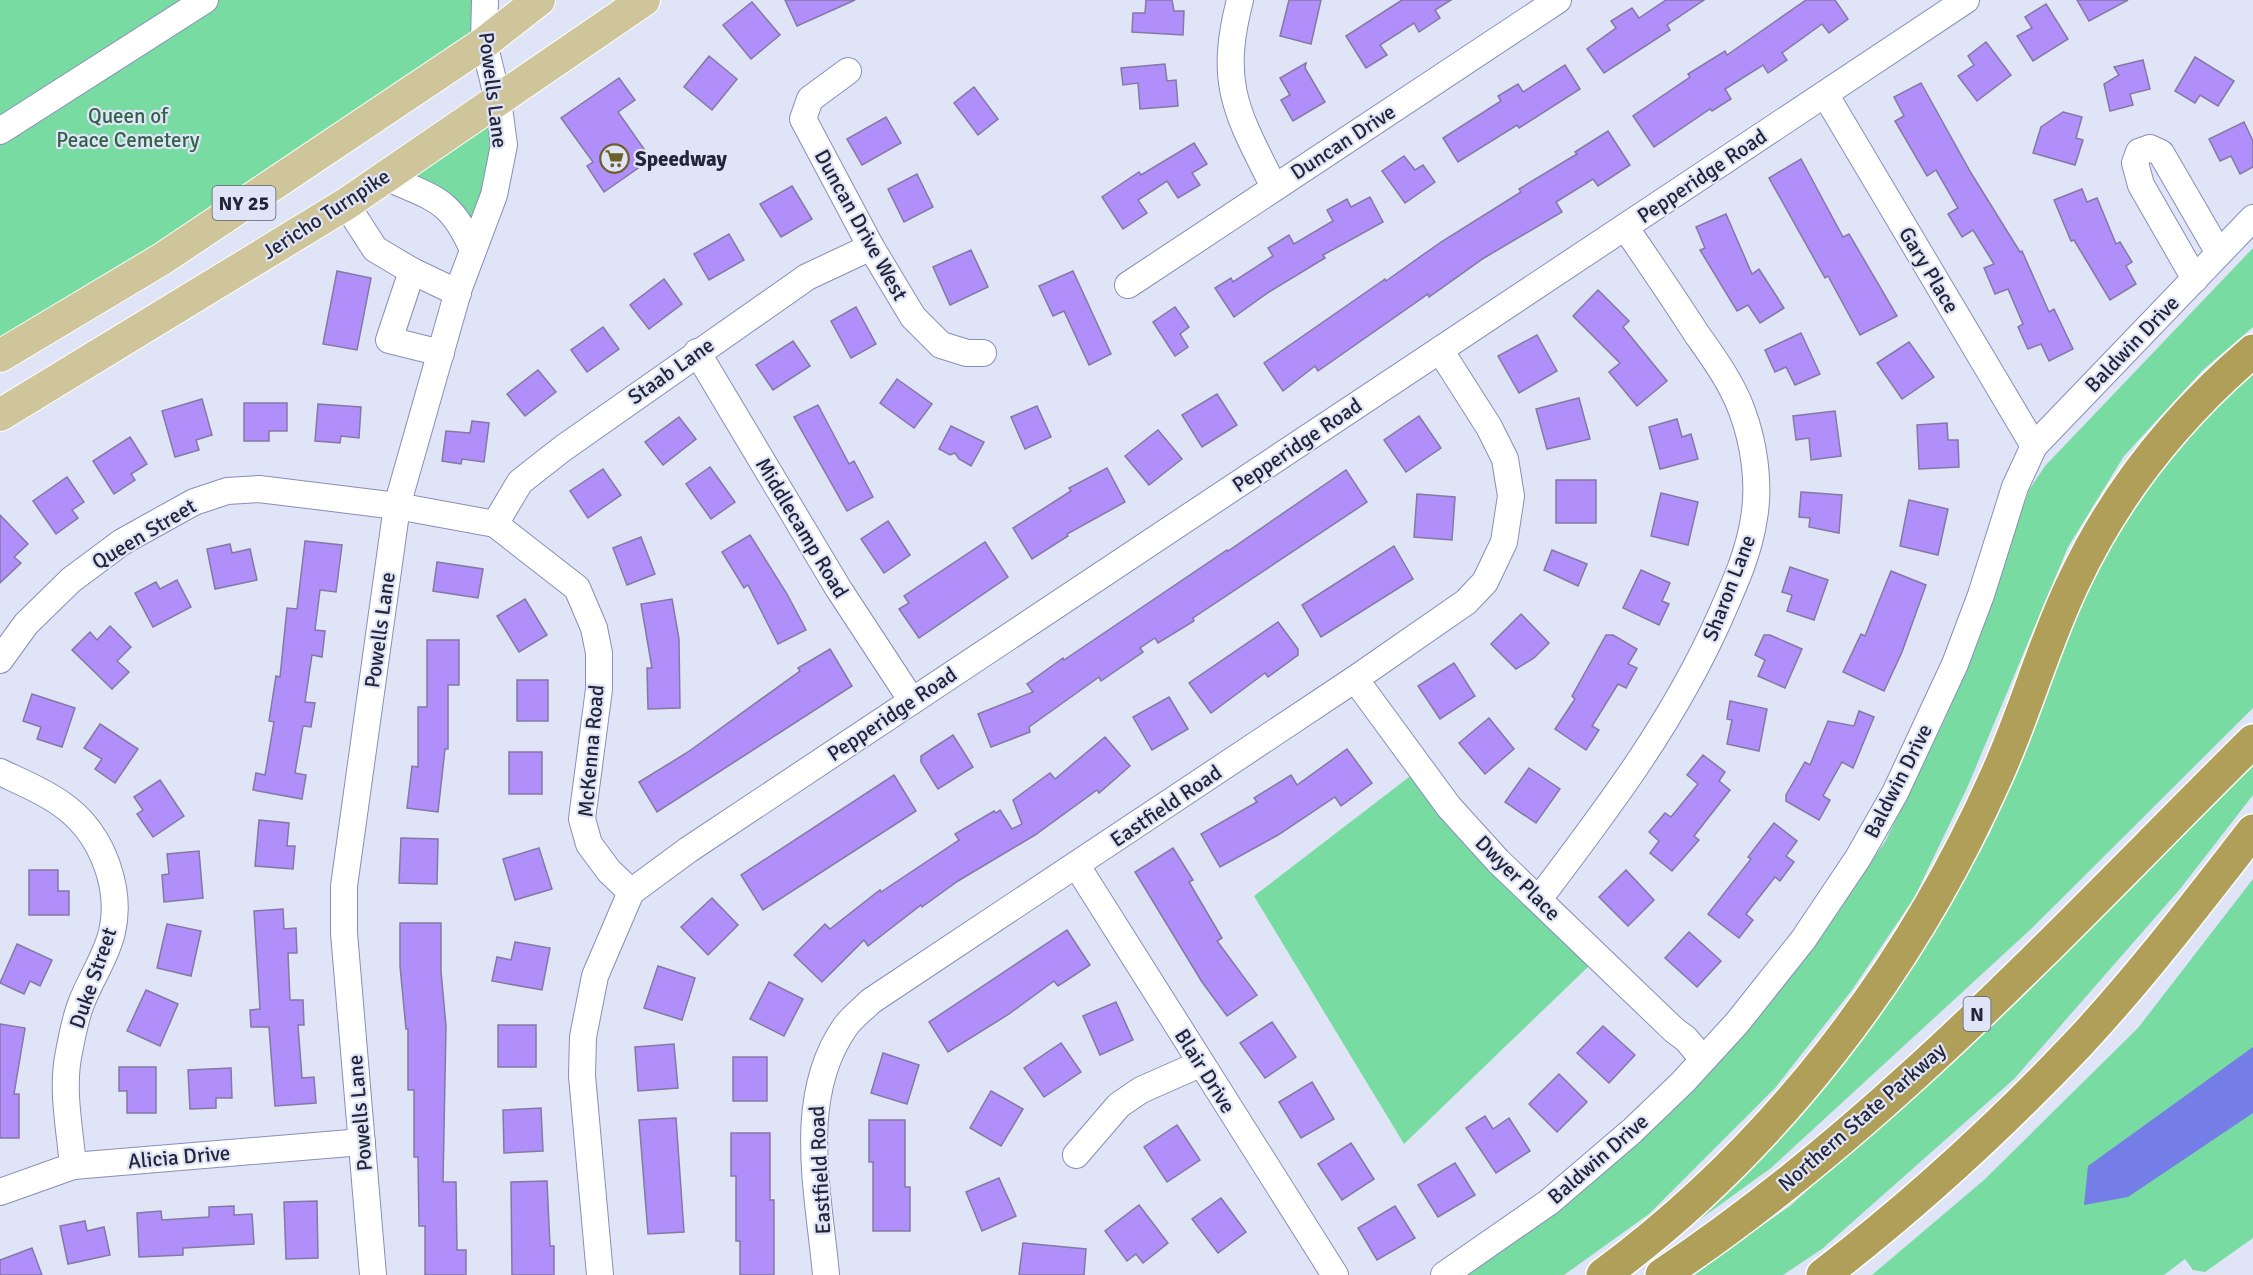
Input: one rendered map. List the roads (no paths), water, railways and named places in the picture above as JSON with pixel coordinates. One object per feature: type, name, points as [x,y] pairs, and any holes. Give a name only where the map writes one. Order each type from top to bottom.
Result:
[{"type":"highway","points":[[1603,1275],[1658,1231],[1756,1140],[1827,1058],[1869,1001],[1926,911],[1978,816],[1996,777],[2073,582],[2109,517],[2132,481],[2178,422],[2253,351]]},
{"type":"highway","name":"Northern State Parkway","points":[[1662,1275],[1782,1189],[1891,1095],[1994,997],[2253,741]]},
{"type":"highway","points":[[1823,1275],[1924,1193],[2077,1045],[2148,962],[2253,831]]},
{"type":"highway","points":[[1849,1275],[1945,1196],[2009,1137],[2073,1071],[2133,1006],[2253,858]]},
{"type":"main road","name":"NY 25","points":[[0,356],[162,259],[484,43],[539,0]]},
{"type":"main road","name":"Jericho Turnpike","points":[[0,415],[189,302],[345,204],[644,0]]},
{"type":"street","points":[[0,131],[206,0]]},
{"type":"street","name":"Powells Lane","points":[[373,1275],[344,933],[344,886],[397,506],[458,293],[494,195],[504,145],[498,100],[484,43],[485,0]]},
{"type":"street","points":[[1240,0],[1232,30],[1228,69],[1238,117],[1274,187]]},
{"type":"street","name":"Duncan Drive","points":[[1128,285],[1557,0]]},
{"type":"street","name":"Pepperidge Road","points":[[631,892],[688,850],[1966,0]]},
{"type":"street","name":"Duncan Drive West","points":[[848,70],[810,99],[803,119],[872,247],[913,317],[930,337],[941,345],[967,353],[983,353]]},
{"type":"street","name":"Gary Place","points":[[1825,94],[2034,446]]},
{"type":"street","points":[[2195,279],[2141,185],[2135,163],[2139,152],[2150,148],[2161,153],[2219,253]]},
{"type":"street","points":[[384,176],[446,204],[462,224],[473,250]]},
{"type":"street","points":[[345,204],[375,249],[412,271],[458,293]]},
{"type":"street","name":"Baldwin Drive","points":[[1444,1275],[1549,1202],[1632,1131],[1683,1082],[1702,1058],[1737,1023],[1803,940],[1858,858],[1895,793],[1955,664],[1981,595],[2015,487],[2034,446],[2253,218]]},
{"type":"street","name":"Sharon Lane","points":[[1539,898],[1626,784],[1678,702],[1703,655],[1735,583],[1746,554],[1754,519],[1755,464],[1742,410],[1722,370],[1626,227]]},
{"type":"street","name":"Staab Lane","points":[[495,524],[520,482],[562,449],[697,352],[807,277],[872,247]]},
{"type":"street","points":[[412,271],[389,340],[441,353]]},
{"type":"street","name":"Eastfield Road","points":[[826,1275],[814,1141],[816,1097],[822,1071],[846,1026],[871,1001],[1355,679],[1466,602],[1485,582],[1504,542],[1511,496],[1505,459],[1489,427],[1440,350]]},
{"type":"street","name":"Middlecamp Road","points":[[697,352],[838,588],[912,701]]},
{"type":"street","name":"Queen Street","points":[[0,660],[26,624],[71,580],[122,542],[194,502],[226,491],[259,489],[397,506]]},
{"type":"street","name":"McKenna Road","points":[[397,506],[495,524],[577,588],[594,628],[599,653],[598,689],[582,819],[589,844],[609,871],[631,892]]},
{"type":"street","name":"Dwyer Place","points":[[1355,679],[1449,807],[1498,861],[1686,1039],[1702,1058]]},
{"type":"street","name":"Duke Street","points":[[0,772],[52,797],[70,810],[92,835],[110,869],[115,903],[112,932],[81,1004],[68,1054],[65,1079],[73,1166]]},
{"type":"street","name":"Blair Drive","points":[[1077,866],[1335,1275]]},
{"type":"street","points":[[600,1275],[582,1076],[583,1037],[595,976],[631,892]]},
{"type":"street","points":[[1076,1155],[1119,1105],[1141,1090],[1200,1064]]},
{"type":"street","name":"Alicia Drive","points":[[0,1192],[73,1166],[362,1142]]},
{"type":"water","points":[[2253,1047],[2253,1113],[2128,1197],[2084,1205],[2088,1166]]},
{"type":"place","name":"Speedway","points":[[614,159]]},
{"type":"park label","name":"Queen of Peace Cemetery","points":[[128,128]]}]
